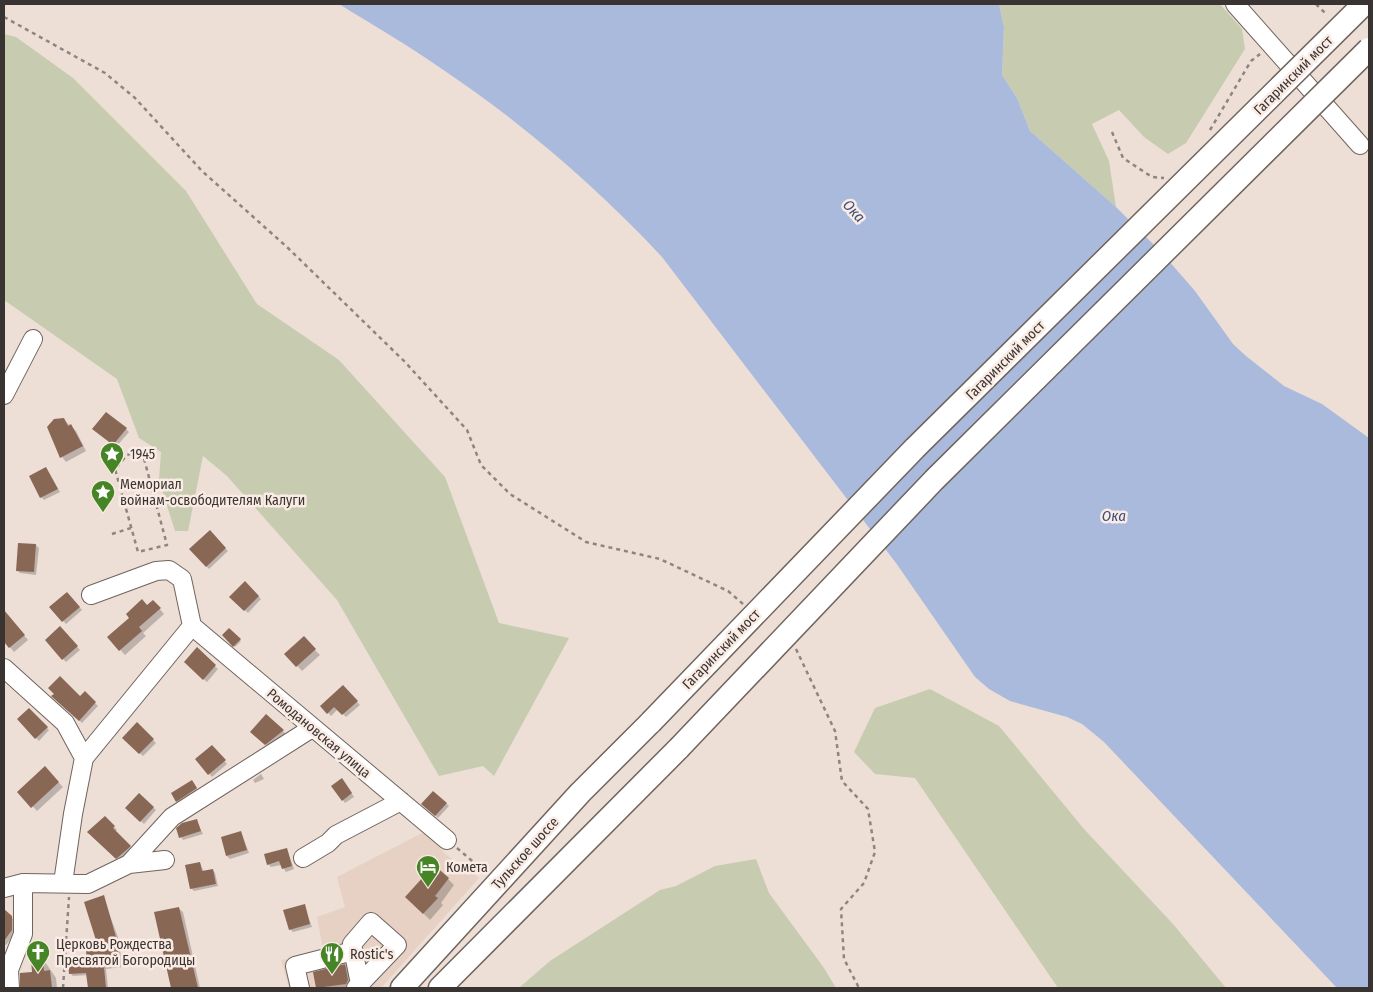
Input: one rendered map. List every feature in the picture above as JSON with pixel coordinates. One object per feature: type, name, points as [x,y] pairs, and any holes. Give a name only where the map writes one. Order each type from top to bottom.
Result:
[{"type":"main road","points":[[1326,42],[1341,23],[1350,4]]},
{"type":"main road","name":"Гагаринский мост","points":[[651,722],[915,448],[1364,4]]},
{"type":"main road","points":[[440,988],[679,748],[934,480],[1369,49]]},
{"type":"main road","name":"Тульское шоссе","points":[[402,988],[580,793],[651,722]]},
{"type":"street","points":[[1235,4],[1360,145]]},
{"type":"street","points":[[4,395],[33,339]]},
{"type":"street","points":[[63,883],[73,814],[84,758],[192,626],[182,579],[169,570],[156,571],[91,596]]},
{"type":"street","name":"Ромодановская улица","points":[[192,626],[447,840]]},
{"type":"street","points":[[4,668],[65,723],[84,758]]},
{"type":"street","points":[[129,864],[172,817],[312,728]]},
{"type":"street","points":[[303,858],[328,843],[336,835],[401,801]]},
{"type":"street","points":[[149,842],[168,841]]},
{"type":"street","points":[[4,888],[23,883],[88,884],[129,864],[165,860]]},
{"type":"street","points":[[8,986],[9,970],[23,934],[23,883]]},
{"type":"street","points":[[371,922],[397,945],[358,986],[352,944],[371,922]]},
{"type":"street","points":[[300,988],[295,966],[353,951]]},
{"type":"path","points":[[4,17],[20,24],[105,73],[135,98],[202,171],[288,248],[405,362],[467,430],[481,465],[510,494],[586,542],[660,559],[728,591],[743,604]]},
{"type":"path","points":[[1208,134],[1251,61],[1271,45]]},
{"type":"path","points":[[1112,132],[1123,158],[1152,177],[1167,178]]},
{"type":"path","points":[[142,451],[167,545],[138,552],[131,528],[115,469],[127,455],[142,451]]},
{"type":"path","points":[[112,534],[131,528]]},
{"type":"path","points":[[789,643],[796,649],[835,731],[842,781],[868,809],[875,852],[864,883],[841,909],[844,959],[859,988]]},
{"type":"path","points":[[447,840],[488,875]]},
{"type":"path","points":[[63,883],[69,898],[63,988]]},
{"type":"shaded area","points":[[426,831],[445,854],[479,878],[381,988],[289,988],[281,960],[324,954],[317,917],[345,907],[337,877]]},
{"type":"green space","points":[[999,4],[1220,4],[1242,29],[1245,49],[1186,143],[1168,154],[1144,137],[1119,110],[1092,124],[1109,161],[1116,207],[1030,131],[1017,98],[1002,75],[1004,27]]},
{"type":"green space","points":[[4,34],[16,37],[73,78],[186,191],[257,304],[339,360],[445,477],[499,623],[569,638],[494,776],[483,766],[439,776],[337,600],[227,476],[203,456],[188,531],[175,531],[159,480],[161,452],[139,438],[117,379],[4,300]]},
{"type":"green space","points":[[930,689],[999,726],[1084,829],[1173,924],[1226,988],[1058,988],[915,778],[875,774],[854,752],[875,708]]},
{"type":"green space","points":[[756,859],[769,893],[824,968],[836,988],[520,987],[550,961],[660,890],[676,886],[715,866]]},
{"type":"water","name":"Ока","points":[[339,4],[999,4],[1004,27],[1002,75],[1017,98],[1030,131],[1116,207],[1161,252],[1195,291],[1233,344],[1246,356],[1284,386],[1322,404],[1369,438],[1369,988],[1337,988],[1104,742],[1082,724],[1067,717],[1010,701],[989,689],[975,677],[896,563],[662,257],[612,206],[529,133],[429,60]]},
{"type":"building","points":[[106,412],[127,428],[113,445],[92,429]]},
{"type":"building","points":[[64,418],[68,426],[71,424],[83,446],[60,458],[47,427],[54,419]]},
{"type":"building","points":[[46,467],[58,489],[40,498],[29,476]]},
{"type":"building","points":[[210,530],[226,548],[206,567],[189,549]]},
{"type":"building","points":[[18,543],[36,544],[34,572],[16,571]]},
{"type":"building","points":[[245,581],[259,596],[244,611],[229,597]]},
{"type":"building","points":[[67,592],[80,607],[62,622],[49,607]]},
{"type":"building","points":[[142,599],[147,605],[153,600],[161,608],[139,627],[142,631],[119,651],[107,637],[129,618],[126,614]]},
{"type":"building","points":[[4,610],[25,635],[9,648],[4,642]]},
{"type":"building","points":[[60,626],[78,646],[62,660],[45,640]]},
{"type":"building","points":[[229,628],[241,639],[233,647],[222,635]]},
{"type":"building","points":[[304,636],[316,649],[296,667],[284,654]]},
{"type":"building","points":[[197,647],[216,665],[203,680],[184,662]]},
{"type":"building","points":[[60,676],[80,696],[85,691],[96,702],[79,721],[51,696],[54,694],[48,688]]},
{"type":"building","points":[[343,685],[358,701],[342,715],[334,707],[327,714],[320,706]]},
{"type":"building","points":[[29,708],[48,727],[35,739],[17,719]]},
{"type":"building","points":[[266,714],[284,730],[265,745],[250,732]]},
{"type":"building","points":[[137,722],[154,739],[139,754],[122,738]]},
{"type":"building","points":[[212,745],[226,760],[208,775],[195,759]]},
{"type":"building","points":[[45,766],[59,782],[31,808],[17,792]]},
{"type":"building","points":[[342,778],[352,793],[342,801],[331,786]]},
{"type":"building","points":[[192,780],[197,788],[176,802],[171,793]]},
{"type":"building","points":[[433,791],[447,803],[435,816],[421,804]]},
{"type":"building","points":[[139,793],[154,807],[140,822],[125,808]]},
{"type":"building","points":[[105,816],[115,826],[113,828],[131,846],[116,859],[87,832]]},
{"type":"building","points":[[197,819],[201,831],[179,838],[176,828],[182,823]]},
{"type":"building","points":[[241,831],[247,850],[226,856],[221,837]]},
{"type":"building","points":[[287,848],[292,866],[282,869],[279,861],[267,865],[264,854]]},
{"type":"building","points":[[200,862],[202,871],[213,869],[216,884],[190,889],[185,865]]},
{"type":"building","points":[[434,865],[449,878],[435,896],[438,898],[423,914],[405,897]]},
{"type":"building","points":[[104,895],[116,937],[120,965],[104,967],[106,988],[88,988],[86,973],[69,974],[68,962],[87,960],[86,951],[99,950],[84,902]]},
{"type":"building","points":[[305,904],[310,924],[289,930],[283,910]]},
{"type":"building","points":[[179,907],[198,988],[171,988],[154,912]]},
{"type":"building","points":[[4,909],[12,916],[12,930],[4,941]]},
{"type":"building","name":"Церковь Рождества Пресвятой Богородицы","points":[[43,958],[44,971],[50,970],[52,988],[20,988],[20,973],[32,972],[31,959]]},
{"type":"building","name":"Rostic's","points":[[345,964],[348,980],[346,984],[316,988],[313,972]]},
{"type":"place","name":"1945","points":[[112,475]]},
{"type":"place","name":"Мемориал войнам-освободителям Калуги","points":[[103,513]]},
{"type":"place","name":"Комета","points":[[428,888]]},
{"type":"place","name":"Церковь Рождества Пресвятой Богородицы","points":[[38,973]]},
{"type":"place","name":"Rostic's","points":[[332,975]]}]
